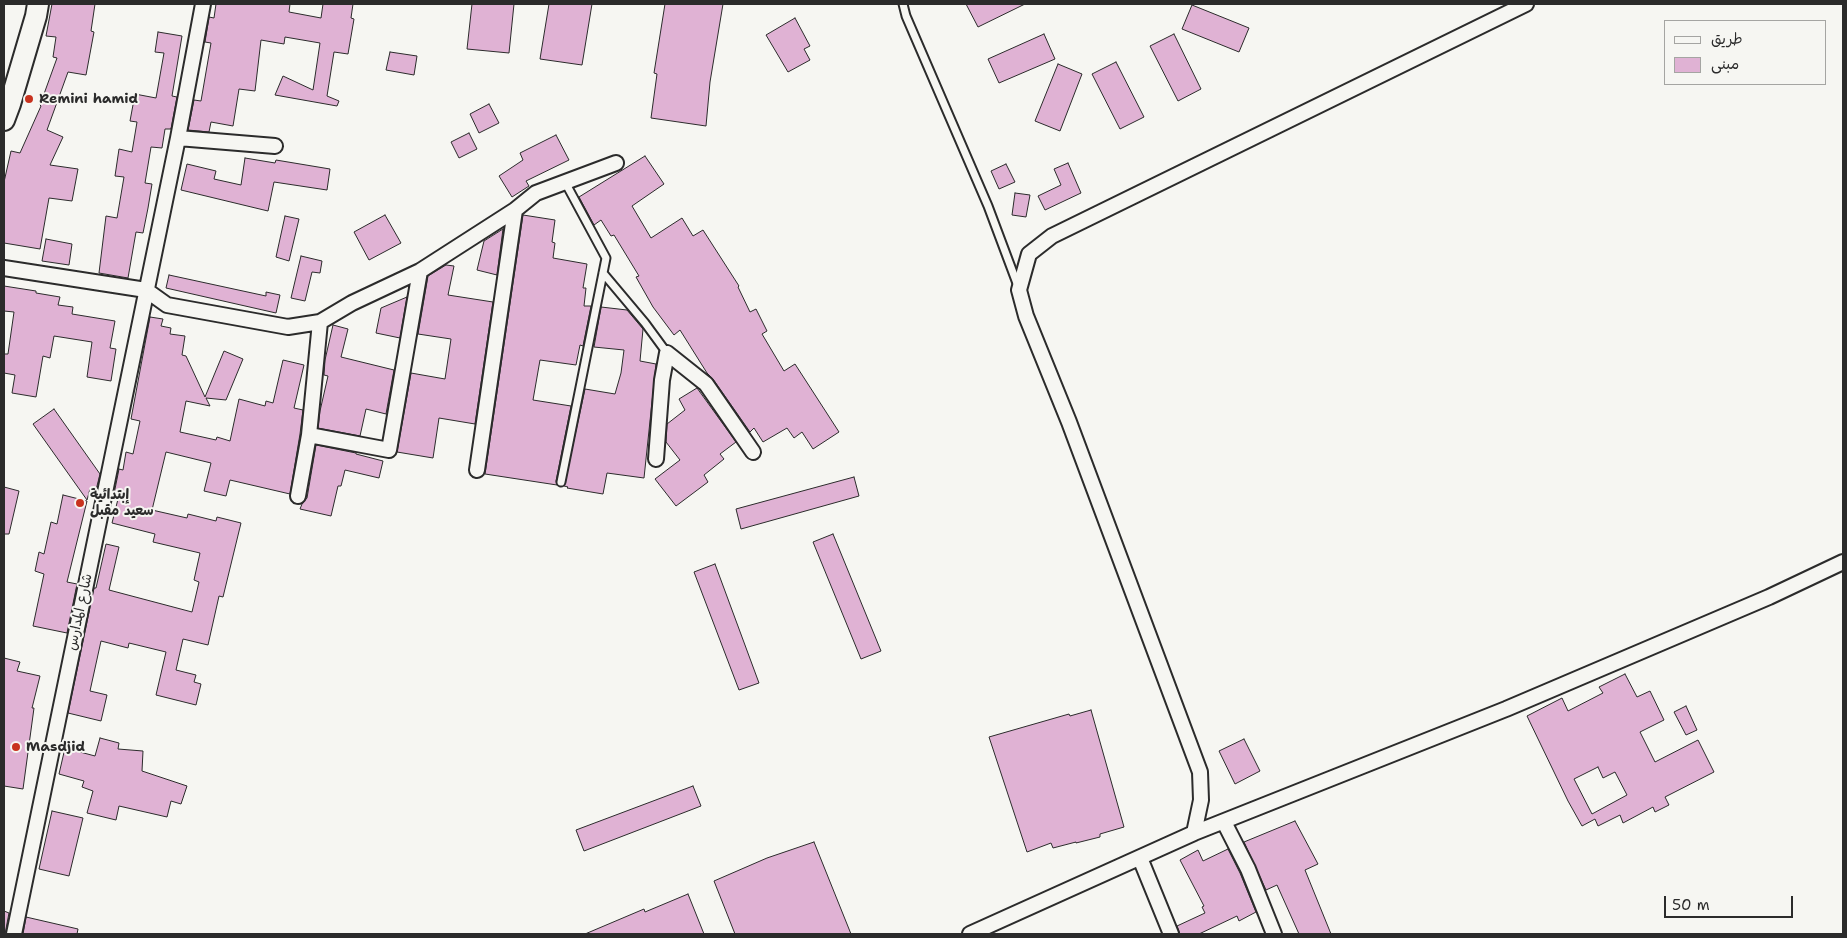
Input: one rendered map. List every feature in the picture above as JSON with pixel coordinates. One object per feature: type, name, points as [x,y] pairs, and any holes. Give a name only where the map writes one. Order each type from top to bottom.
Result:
[{"type":"main road","points":[[4,120],[16,86],[38,4]]},
{"type":"street","name":"شارع المدارس","points":[[14,934],[204,4]]},
{"type":"street","points":[[1194,834],[1201,800],[1200,772],[1070,422],[1026,316],[1019,290],[1029,254],[1052,236],[1526,4]]},
{"type":"street","points":[[178,138],[275,146]]},
{"type":"street","points":[[4,268],[146,290],[167,305],[288,327],[320,322],[352,303],[420,271],[515,210],[536,193],[616,163]]},
{"type":"street","points":[[477,470],[515,210]]},
{"type":"street","points":[[309,435],[389,450],[420,271]]},
{"type":"street","points":[[298,496],[309,435],[320,322]]},
{"type":"street","points":[[656,459],[662,380],[667,353],[706,384],[753,452]]},
{"type":"street","points":[[970,934],[1194,834],[1506,709],[1769,597],[1843,562]]},
{"type":"street","points":[[1224,822],[1248,869],[1274,934]]},
{"type":"street","points":[[1140,858],[1171,934]]},
{"type":"lane","points":[[903,4],[906,16],[988,206],[1019,290]]},
{"type":"lane","points":[[562,482],[606,258],[564,182]]},
{"type":"lane","points":[[604,274],[645,323],[667,353]]},
{"type":"building","points":[[52,4],[95,4],[91,31],[94,32],[86,75],[68,72],[47,130],[63,137],[50,165],[78,169],[72,201],[49,198],[40,249],[4,243],[4,182],[11,151],[20,153],[41,106],[57,58],[53,57],[56,37],[46,36]]},
{"type":"building","points":[[216,4],[290,4],[289,12],[321,18],[323,4],[353,4],[351,18],[354,19],[348,54],[334,52],[327,96],[339,101],[337,106],[275,95],[283,76],[313,90],[320,43],[285,37],[284,44],[261,40],[255,91],[239,89],[233,126],[211,122],[209,132],[188,130],[194,100],[201,101],[211,43],[205,42],[209,17],[214,18]]},
{"type":"building","points":[[472,4],[514,4],[509,53],[467,49]]},
{"type":"building","points":[[549,4],[592,4],[582,65],[540,59]]},
{"type":"building","points":[[665,4],[723,4],[710,82],[706,126],[651,118],[657,74],[654,73]]},
{"type":"building","points":[[966,4],[1025,4],[978,27]]},
{"type":"building","points":[[1192,5],[1249,28],[1239,52],[1182,29]]},
{"type":"building","points":[[795,18],[810,46],[804,49],[810,60],[788,72],[766,35]]},
{"type":"building","points":[[158,32],[182,36],[172,96],[177,97],[171,129],[165,129],[162,148],[151,147],[145,183],[152,184],[148,208],[143,233],[136,232],[128,278],[99,273],[106,216],[117,218],[124,177],[115,176],[119,149],[132,152],[137,122],[130,121],[135,94],[156,98],[164,53],[155,52]]},
{"type":"building","points":[[1044,34],[1055,59],[999,83],[988,59]]},
{"type":"building","points":[[1174,34],[1201,89],[1178,101],[1150,46]]},
{"type":"building","points":[[390,52],[417,56],[414,75],[386,70]]},
{"type":"building","points":[[1116,62],[1144,117],[1120,129],[1092,74]]},
{"type":"building","points":[[1058,64],[1082,74],[1060,131],[1035,121]]},
{"type":"building","points":[[489,104],[499,123],[479,133],[470,114]]},
{"type":"building","points":[[469,133],[477,149],[459,158],[451,142]]},
{"type":"building","points":[[556,135],[569,160],[526,181],[529,186],[512,197],[499,176],[523,160],[520,153]]},
{"type":"building","points":[[645,156],[664,184],[632,206],[651,238],[682,218],[693,236],[703,230],[739,286],[750,312],[756,309],[767,331],[762,334],[784,371],[795,364],[839,432],[813,449],[802,432],[794,438],[787,428],[763,442],[754,428],[750,432],[707,373],[680,330],[674,335],[653,307],[636,277],[639,276],[614,235],[611,236],[601,220],[594,225],[579,197]]},
{"type":"building","points":[[245,158],[275,163],[276,160],[330,169],[327,190],[274,182],[268,211],[181,190],[187,164],[216,171],[214,179],[241,185]]},
{"type":"building","points":[[1068,163],[1081,193],[1045,210],[1038,196],[1061,185],[1054,169]]},
{"type":"building","points":[[1006,164],[1015,182],[999,189],[991,171]]},
{"type":"building","points":[[1015,193],[1030,195],[1026,217],[1012,215]]},
{"type":"building","points":[[385,215],[401,243],[369,260],[354,232]]},
{"type":"building","points":[[523,215],[555,220],[552,242],[555,243],[553,258],[587,264],[583,288],[586,288],[584,306],[591,306],[583,346],[580,345],[576,365],[540,360],[533,400],[571,406],[556,481],[557,485],[485,474]]},
{"type":"building","points":[[285,216],[299,219],[289,261],[276,257]]},
{"type":"building","points":[[503,229],[497,275],[477,270],[484,241]]},
{"type":"building","points":[[46,239],[72,244],[69,265],[42,261]]},
{"type":"building","points":[[301,256],[322,261],[320,273],[312,272],[305,301],[291,298]]},
{"type":"building","points":[[446,265],[454,266],[448,295],[493,302],[475,424],[439,418],[433,458],[397,452],[411,373],[445,379],[451,339],[418,334],[428,276]]},
{"type":"building","points":[[169,275],[266,296],[266,292],[280,295],[276,313],[166,288]]},
{"type":"building","points":[[4,286],[60,297],[58,305],[73,307],[72,314],[115,321],[110,348],[116,349],[111,381],[87,377],[92,342],[54,336],[50,358],[43,356],[36,397],[12,393],[15,375],[4,373],[4,354],[8,354],[14,312],[4,311]]},
{"type":"building","points":[[407,297],[400,338],[376,333],[381,308]]},
{"type":"building","points":[[601,307],[627,310],[643,329],[640,361],[656,364],[644,478],[607,473],[603,494],[564,486],[585,389],[615,394],[621,373],[624,350],[594,347]]},
{"type":"building","points":[[150,317],[163,319],[161,326],[171,328],[170,334],[185,336],[182,355],[186,356],[205,397],[224,351],[243,359],[226,400],[206,398],[210,406],[186,401],[180,432],[216,440],[217,437],[230,441],[239,399],[265,406],[266,401],[273,403],[283,360],[304,365],[294,408],[303,410],[290,494],[230,480],[226,496],[204,491],[211,463],[166,452],[152,510],[187,518],[188,514],[216,521],[217,517],[241,523],[223,597],[219,596],[208,645],[183,639],[176,670],[196,675],[194,682],[201,684],[196,705],[156,695],[166,652],[129,643],[128,648],[101,641],[90,691],[107,695],[101,721],[68,713],[94,588],[96,588],[106,544],[119,547],[109,590],[192,612],[199,582],[194,580],[200,553],[153,542],[155,534],[112,523],[119,495],[114,494],[119,469],[123,470],[126,452],[133,454],[140,421],[131,419]]},
{"type":"building","points":[[333,325],[348,329],[341,357],[394,370],[386,414],[366,409],[360,436],[318,428],[328,376],[324,375],[325,360]]},
{"type":"building","points":[[697,388],[736,442],[720,454],[724,459],[704,475],[708,482],[676,506],[655,479],[680,460],[666,442],[667,424],[685,410],[679,399]]},
{"type":"building","points":[[54,409],[100,474],[96,490],[90,489],[87,500],[33,424]]},
{"type":"building","points":[[316,445],[356,453],[383,461],[379,478],[345,470],[341,486],[338,486],[331,516],[300,509],[307,498]]},
{"type":"building","points":[[854,477],[859,496],[741,529],[736,509]]},
{"type":"building","points":[[4,487],[19,491],[9,534],[4,534]]},
{"type":"building","points":[[63,495],[87,501],[67,582],[77,584],[67,633],[33,626],[44,574],[35,571],[39,552],[44,554],[51,522],[57,524]]},
{"type":"building","points":[[833,534],[881,651],[861,659],[813,542]]},
{"type":"building","points":[[715,564],[759,683],[739,690],[694,572]]},
{"type":"building","name":"Masdjid","points":[[4,658],[20,662],[17,671],[40,676],[32,708],[34,708],[23,789],[4,786]]},
{"type":"building","points":[[1625,674],[1637,697],[1650,691],[1664,720],[1640,732],[1655,762],[1698,740],[1714,772],[1665,797],[1669,805],[1655,812],[1653,807],[1623,823],[1620,815],[1598,826],[1595,819],[1582,826],[1527,716],[1562,698],[1568,711],[1603,693],[1599,687]],"holes":[[[1598,767],[1603,778],[1615,772],[1627,795],[1592,814],[1574,779]]]},
{"type":"building","points":[[1686,706],[1697,730],[1686,735],[1674,712]]},
{"type":"building","points":[[1091,710],[1124,827],[1100,834],[1100,837],[1053,848],[1051,843],[1027,852],[989,737],[1069,714],[1070,716]]},
{"type":"building","points":[[100,738],[119,743],[118,749],[143,751],[142,771],[187,786],[181,804],[171,801],[167,817],[119,806],[116,820],[87,813],[93,791],[82,787],[84,781],[59,774],[65,748],[95,756]]},
{"type":"building","points":[[1244,739],[1260,771],[1235,784],[1219,751]]},
{"type":"building","points":[[693,786],[701,806],[584,851],[576,830]]},
{"type":"building","points":[[52,811],[83,818],[69,876],[39,869]]},
{"type":"building","points":[[1295,821],[1318,864],[1305,870],[1331,934],[1299,934],[1277,885],[1266,890],[1244,842]]},
{"type":"building","points":[[814,842],[851,934],[735,934],[714,881],[767,858]]},
{"type":"building","points":[[1228,849],[1256,912],[1239,921],[1237,916],[1199,934],[1180,934],[1177,926],[1205,913],[1202,907],[1204,906],[1180,860],[1198,850],[1203,861]]},
{"type":"building","points":[[688,894],[704,934],[585,934],[644,909],[645,912]]},
{"type":"building","points":[[4,911],[9,913],[5,934],[4,934]]},
{"type":"building","points":[[26,917],[78,929],[77,934],[23,934]]},
{"type":"place","name":"Remini hamid","points":[[29,99]]},
{"type":"place","name":"إبتدائية سعيد مقبل","points":[[80,503]]},
{"type":"place","name":"Masdjid","points":[[16,747]]}]
